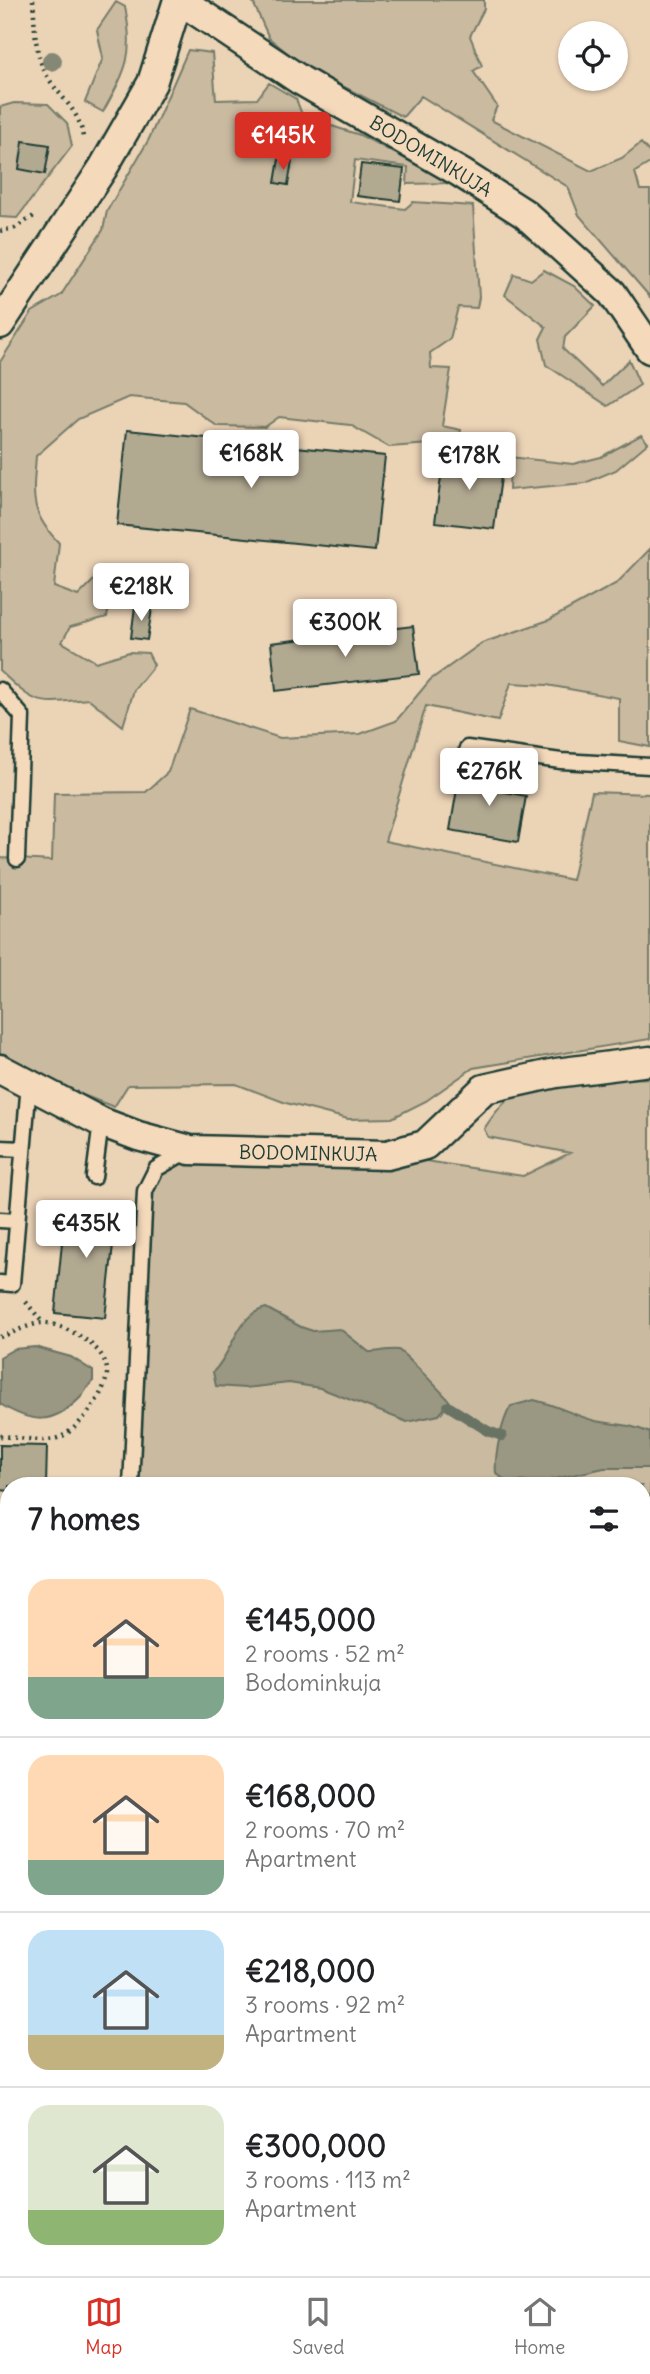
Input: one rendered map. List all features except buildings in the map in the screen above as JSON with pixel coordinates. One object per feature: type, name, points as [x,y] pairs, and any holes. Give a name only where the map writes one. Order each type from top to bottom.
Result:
[{"type":"street","name":"BODOMINKUJA","points":[[0,324],[103,168],[152,83],[179,0],[300,80],[461,173],[525,214],[612,293],[650,349]]},
{"type":"street","name":"BODOMINKUJA","points":[[0,1069],[101,1122],[138,1136],[190,1150],[387,1155],[425,1145],[484,1089],[556,1073],[650,1061]]},
{"type":"lane","points":[[0,690],[22,716],[17,859]]},
{"type":"lane","points":[[467,748],[561,761],[604,761],[650,766]]},
{"type":"lane","points":[[0,1080],[29,1082],[12,1284],[0,1283]]},
{"type":"lane","points":[[94,1177],[101,1122]]},
{"type":"lane","points":[[0,1147],[23,1149]]},
{"type":"lane","points":[[131,1477],[145,1191],[156,1169],[190,1150]]},
{"type":"lane","points":[[0,1220],[17,1221]]},
{"type":"path","points":[[33,0],[38,49],[44,71],[76,112],[83,133],[83,146]]},
{"type":"path","points":[[0,231],[15,228],[39,213]]},
{"type":"path","points":[[0,1337],[43,1323],[64,1328],[89,1342],[100,1353],[107,1369],[96,1402],[77,1424],[56,1439],[0,1436]]},
{"type":"shaded area","points":[[252,0],[484,0],[484,9],[470,36],[482,66],[473,71],[497,106],[491,120],[591,171],[622,158],[641,143],[650,153],[650,163],[635,172],[640,190],[650,190],[650,297],[579,215],[568,187],[421,96],[403,117],[305,67],[269,38]]},
{"type":"shaded area","points":[[116,2],[125,7],[128,51],[123,73],[103,112],[85,102],[103,58],[97,30]]},
{"type":"shaded area","points":[[188,50],[212,53],[216,100],[257,99],[269,83],[296,99],[303,117],[360,135],[452,183],[407,184],[408,167],[355,160],[350,202],[405,209],[413,202],[473,206],[479,297],[477,308],[458,307],[450,339],[430,353],[431,368],[451,369],[442,426],[461,430],[458,442],[389,447],[350,425],[279,417],[265,427],[217,426],[184,402],[129,397],[78,419],[36,456],[35,503],[42,522],[59,543],[54,587],[78,596],[98,576],[115,581],[107,617],[70,627],[62,642],[96,662],[129,652],[148,653],[154,665],[134,690],[123,726],[89,699],[48,702],[31,697],[0,671],[0,362],[32,312],[61,295],[103,230],[107,211],[149,139]]},
{"type":"shaded area","points":[[14,103],[48,104],[67,123],[72,146],[17,218],[0,217],[0,107]]},
{"type":"shaded area","points":[[544,270],[574,286],[595,306],[565,337],[563,349],[602,386],[629,360],[640,385],[608,406],[546,365],[540,339],[546,327],[505,295],[514,274],[531,280]]},
{"type":"shaded area","points":[[641,435],[648,443],[616,470],[585,483],[509,490],[510,457],[573,464],[601,457]]},
{"type":"shaded area","points":[[650,549],[650,747],[619,741],[619,698],[547,685],[511,683],[498,721],[426,706],[385,841],[572,880],[592,792],[650,794],[650,1039],[473,1068],[426,1101],[392,1118],[348,1119],[286,1103],[236,1084],[128,1085],[114,1107],[0,1055],[0,858],[52,861],[54,793],[146,792],[168,772],[190,709],[280,738],[360,734],[396,721],[430,680],[482,643],[549,620],[617,583]]},
{"type":"shaded area","points":[[650,1078],[650,1477],[131,1477],[143,1232],[156,1169],[190,1150],[387,1155],[523,1176],[570,1153],[488,1137],[484,1129],[495,1113],[518,1093],[547,1084]]},
{"type":"shaded area","points":[[266,1308],[313,1331],[340,1329],[369,1352],[398,1350],[450,1402],[439,1415],[407,1422],[320,1388],[289,1383],[245,1388],[216,1386],[213,1372],[242,1326],[256,1312]]},
{"type":"shaded area","points":[[35,1347],[71,1357],[93,1371],[93,1381],[80,1398],[60,1413],[41,1419],[22,1415],[0,1404],[0,1357],[14,1349]]},
{"type":"shaded area","points":[[534,1400],[588,1419],[630,1426],[650,1433],[650,1468],[604,1468],[564,1477],[501,1477],[496,1473],[497,1448],[511,1406]]},
{"type":"waterway","points":[[448,1406],[488,1431],[502,1436]]}]
